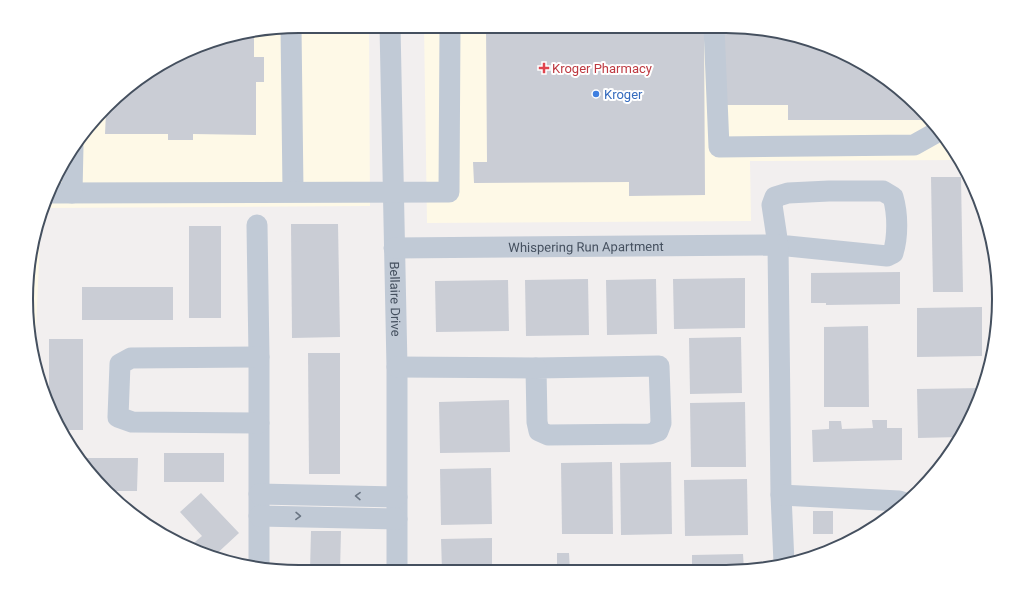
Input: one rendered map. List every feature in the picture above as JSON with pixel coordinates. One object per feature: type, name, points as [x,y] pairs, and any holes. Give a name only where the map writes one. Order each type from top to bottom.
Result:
[{"type":"street","points":[[291,33],[293,191]]},
{"type":"street","name":"Bellaire Drive","points":[[390,33],[397,367],[397,565]]},
{"type":"street","points":[[55,193],[293,191],[449,192],[450,33]]},
{"type":"street","points":[[714,33],[719,147],[914,145],[934,134]]},
{"type":"street","points":[[72,193],[73,160]]},
{"type":"street","name":"Whispering Run Apartment","points":[[394,248],[778,245],[886,256],[893,253],[896,243],[895,206],[893,197],[883,192],[788,193],[775,197],[772,205],[778,245],[781,495],[784,559]]},
{"type":"street","points":[[257,225],[259,357],[259,562]]},
{"type":"street","points":[[259,357],[130,358],[120,364],[118,417],[132,422],[259,423]]},
{"type":"street","points":[[397,367],[536,368],[660,366],[661,422],[658,431],[650,434],[548,436],[539,431],[536,368]]},
{"type":"street","points":[[259,494],[397,497]]},
{"type":"street","points":[[781,495],[899,501]]},
{"type":"street","points":[[259,516],[397,519]]},
{"type":"shaded area","points":[[299,33],[369,33],[370,206],[49,208],[60,181],[88,137],[111,111],[151,78],[181,60],[213,47],[264,35]]},
{"type":"shaded area","points":[[424,33],[726,33],[761,35],[795,42],[844,60],[888,88],[926,124],[952,160],[750,161],[751,221],[427,223]]},
{"type":"shaded area","points":[[40,238],[36,337],[33,299],[35,264]]},
{"type":"building","name":"Kroger","points":[[486,33],[704,33],[705,195],[629,196],[629,182],[474,183],[473,162],[487,162]]},
{"type":"building","points":[[724,33],[761,35],[812,47],[844,60],[888,88],[922,120],[788,120],[788,105],[724,105]]},
{"type":"building","points":[[254,37],[254,57],[264,57],[264,82],[256,82],[256,135],[193,134],[193,140],[168,140],[168,134],[105,134],[106,117],[124,99],[151,78],[181,60],[197,53],[230,42]]},
{"type":"building","points":[[931,177],[961,177],[963,292],[933,292]]},
{"type":"building","points":[[291,224],[338,224],[340,337],[292,338]]},
{"type":"building","points":[[189,226],[221,226],[221,318],[189,318]]},
{"type":"building","points":[[900,272],[900,304],[826,305],[826,303],[811,303],[811,273]]},
{"type":"building","points":[[745,278],[745,328],[674,329],[673,279]]},
{"type":"building","points":[[588,279],[589,335],[526,336],[525,280]]},
{"type":"building","points":[[656,279],[657,334],[607,335],[606,280]]},
{"type":"building","points":[[508,280],[509,331],[436,332],[435,281]]},
{"type":"building","points":[[82,287],[173,287],[173,320],[82,320]]},
{"type":"building","points":[[982,307],[982,356],[917,357],[917,308]]},
{"type":"building","points":[[868,326],[869,407],[824,407],[824,327]]},
{"type":"building","points":[[741,337],[742,393],[690,394],[689,338]]},
{"type":"building","points":[[49,339],[83,339],[83,430],[68,430],[60,417],[49,390]]},
{"type":"building","points":[[308,353],[340,353],[340,474],[309,474]]},
{"type":"building","points":[[977,388],[965,417],[953,437],[918,438],[917,389]]},
{"type":"building","points":[[509,400],[510,452],[440,453],[439,402]]},
{"type":"building","points":[[745,402],[746,467],[691,467],[690,403]]},
{"type":"building","points":[[872,420],[887,420],[887,428],[902,428],[902,460],[813,462],[812,430],[829,429],[829,421],[841,421],[842,429],[873,428]]},
{"type":"building","points":[[164,453],[224,453],[224,482],[164,482]]},
{"type":"building","points":[[86,458],[138,458],[137,491],[115,491]]},
{"type":"building","points":[[612,462],[613,534],[562,534],[561,463]]},
{"type":"building","points":[[671,462],[672,534],[621,535],[620,463]]},
{"type":"building","points":[[491,468],[492,524],[441,525],[440,469]]},
{"type":"building","points":[[747,479],[748,535],[685,536],[684,480]]},
{"type":"building","points":[[201,493],[239,533],[218,552],[213,551],[193,543],[202,536],[180,512]]},
{"type":"building","points":[[813,511],[833,511],[833,534],[813,534]]},
{"type":"building","points":[[311,531],[341,531],[340,565],[310,565]]},
{"type":"building","points":[[492,538],[492,565],[442,565],[441,539]]},
{"type":"building","points":[[557,553],[569,553],[570,565],[557,565]]},
{"type":"building","points":[[743,554],[744,564],[692,565],[692,555]]},
{"type":"place","name":"Kroger Pharmacy","points":[[544,68]]},
{"type":"place","name":"Kroger","points":[[596,94]]}]
